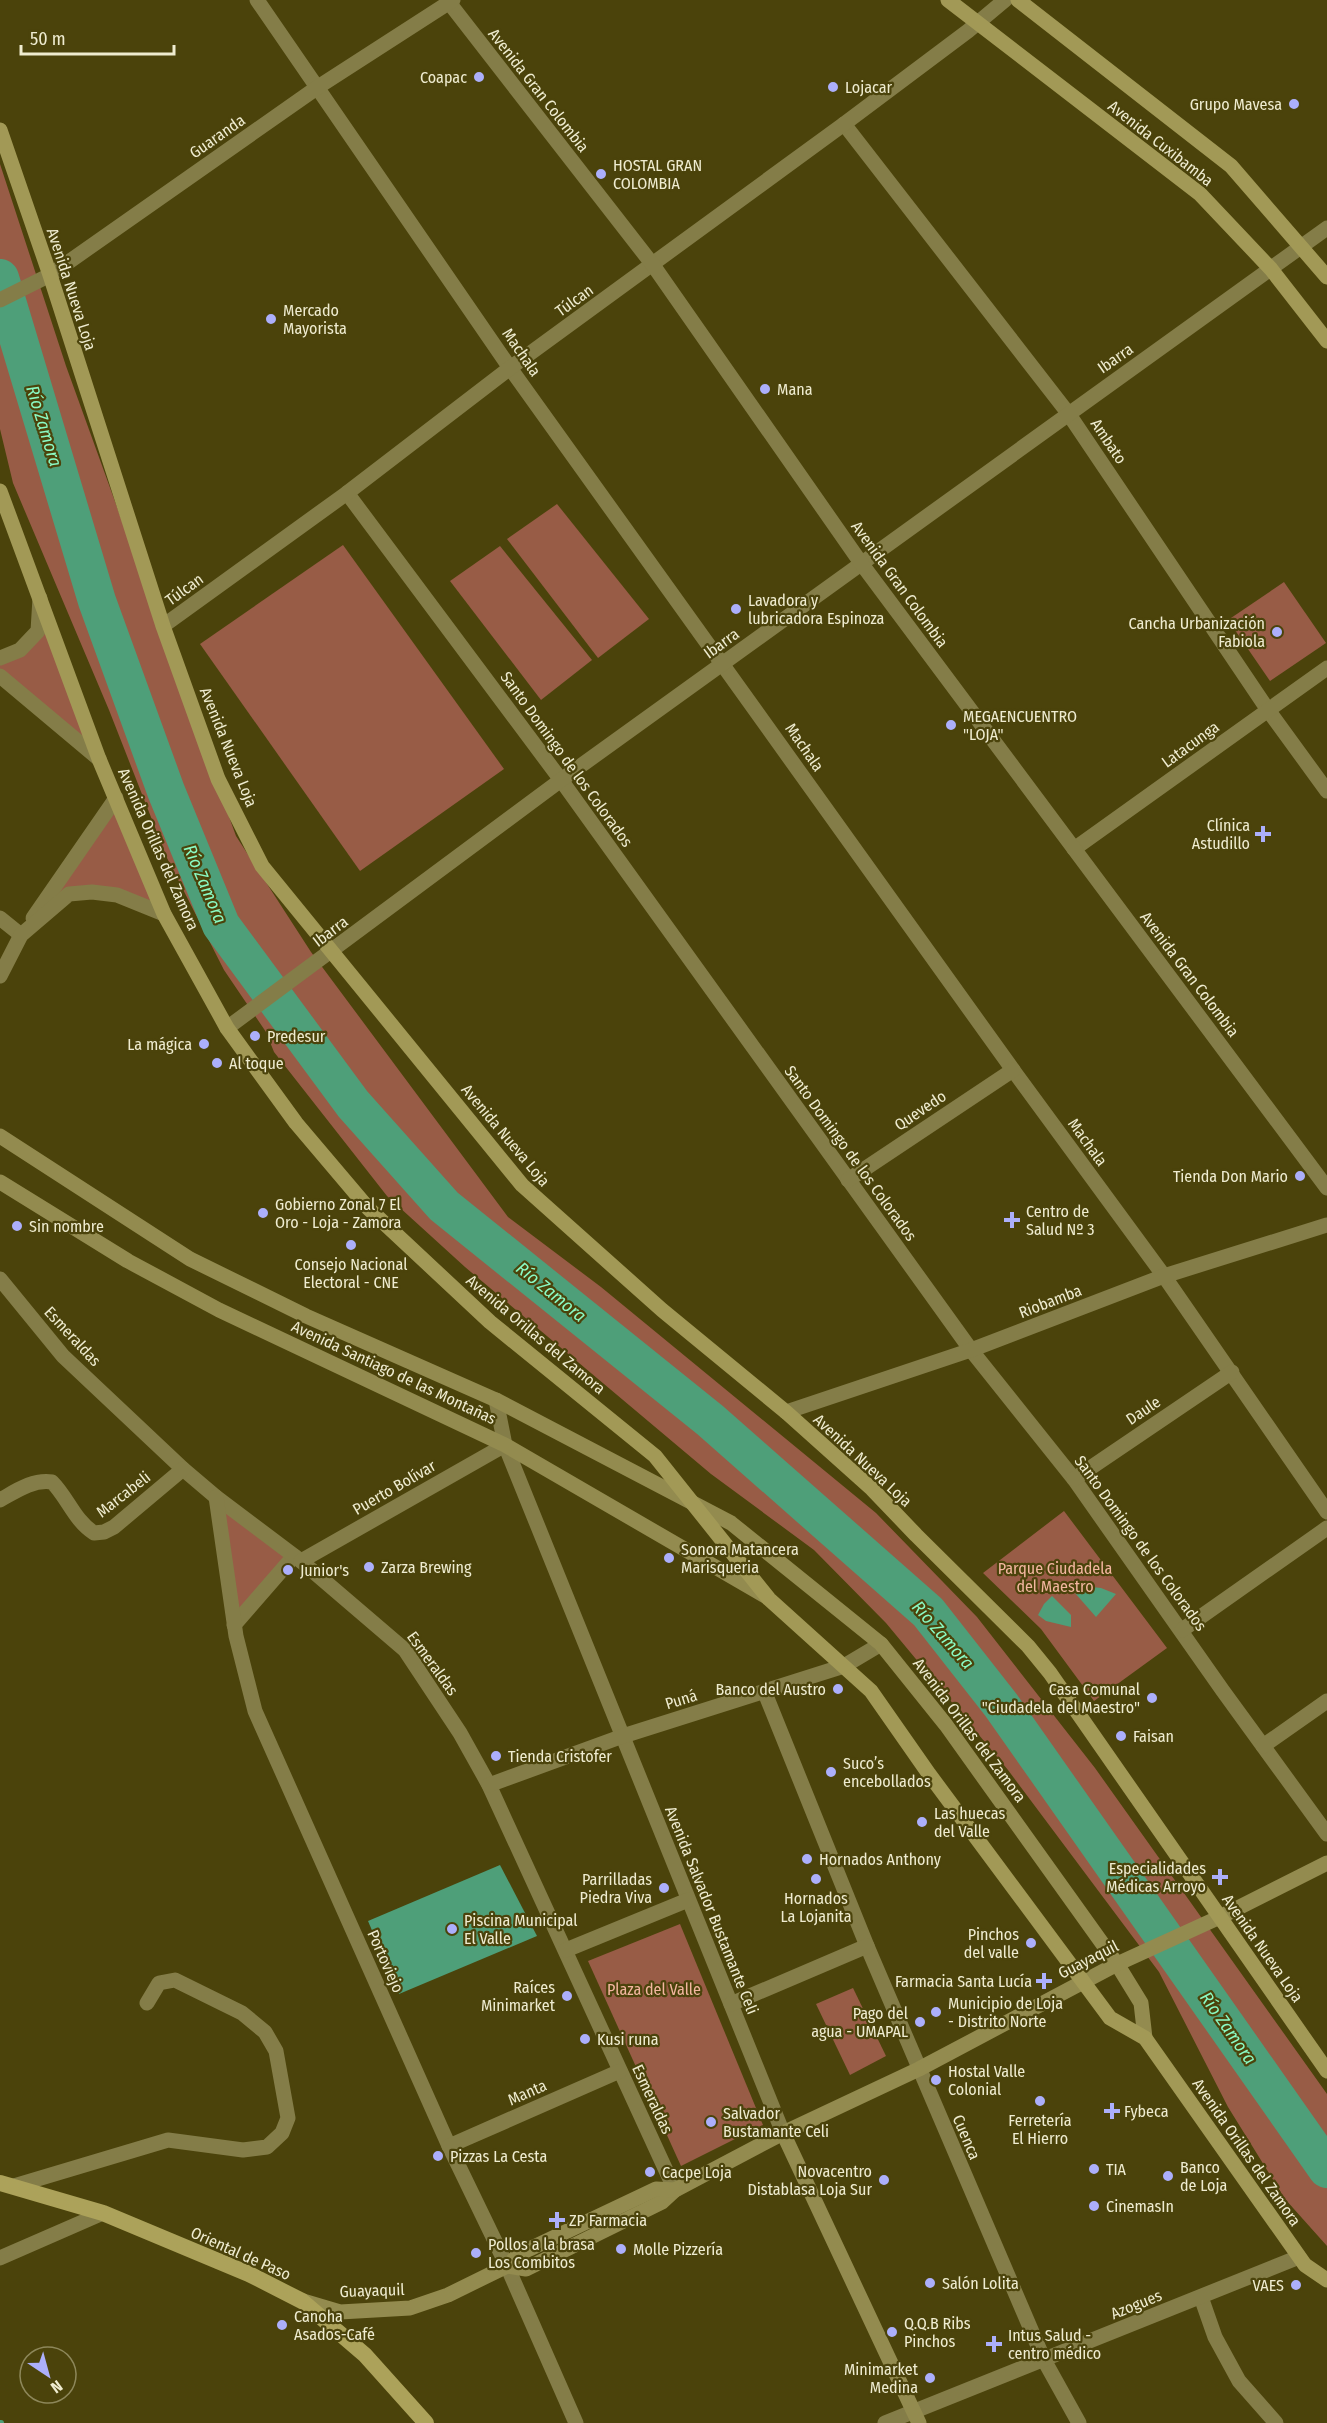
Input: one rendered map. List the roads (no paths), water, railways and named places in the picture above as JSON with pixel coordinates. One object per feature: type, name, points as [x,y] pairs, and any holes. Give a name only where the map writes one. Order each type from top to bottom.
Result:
[{"type":"highway","name":"Oriental de Paso","points":[[7,2185],[103,2212],[249,2274],[302,2301],[365,2355],[426,2423]]},
{"type":"main road","name":"Avenida Cuxibamba","points":[[948,0],[1200,194],[1271,269],[1327,341]]},
{"type":"main road","name":"Avenida Cuxibamba","points":[[1018,0],[1231,166],[1327,277]]},
{"type":"main road","name":"Avenida Nueva Loja","points":[[0,130],[50,275],[163,626],[218,779],[262,866],[522,1185],[662,1310],[786,1412],[873,1489],[915,1535],[1028,1646],[1050,1672],[1327,2071]]},
{"type":"main road","name":"Avenida Orillas del Zamora","points":[[0,491],[99,759],[164,914],[227,1028],[296,1123],[368,1208],[489,1322],[655,1456],[769,1599],[871,1692],[1110,2018],[1145,2038],[1305,2265],[1327,2280]]},
{"type":"main road","name":"Avenida Santiago de las Montañas","points":[[0,1136],[115,1212],[190,1258],[306,1316],[496,1400],[694,1503]]},
{"type":"main road","name":"Avenida Santiago de las Montañas","points":[[0,1182],[128,1261],[219,1310],[505,1445],[769,1599]]},
{"type":"main road","name":"Avenida Orillas del Zamora","points":[[694,1503],[731,1523],[881,1644],[946,1725],[1117,1964],[1141,2003],[1145,2038]]},
{"type":"main road","name":"Guayaquil","points":[[302,2301],[340,2312],[410,2308],[448,2295],[507,2266],[519,2254],[656,2189],[675,2190],[783,2133],[918,2069],[1117,1964],[1220,1917],[1327,1863]]},
{"type":"main road","name":"Avenida Salvador Bustamante Celi","points":[[783,2133],[917,2417]]},
{"type":"street","name":"Machala","points":[[257,0],[510,368],[1013,1070],[1164,1276],[1327,1512]]},
{"type":"street","name":"Túlcan","points":[[163,626],[347,493],[510,368],[844,124],[977,24],[1005,0]]},
{"type":"street","name":"Guaranda","points":[[0,300],[50,275],[318,87],[450,1]]},
{"type":"street","name":"Avenida Gran Colombia","points":[[450,1],[653,265],[861,563],[1327,1188]]},
{"type":"street","name":"Ambato","points":[[844,124],[1068,413],[1268,710],[1327,791]]},
{"type":"street","name":"Ibarra","points":[[227,1028],[561,780],[1327,228]]},
{"type":"street","name":"Santo Domingo de los Colorados","points":[[347,493],[561,780],[971,1350],[1074,1479],[1327,1834]]},
{"type":"street","points":[[0,658],[20,650],[38,631],[40,595]]},
{"type":"street","name":"Latacunga","points":[[1074,849],[1327,668]]},
{"type":"street","points":[[0,676],[99,759]]},
{"type":"street","points":[[0,976],[21,935],[116,798]]},
{"type":"street","points":[[21,935],[69,894],[92,892],[117,895],[164,914]]},
{"type":"street","points":[[0,918],[21,935]]},
{"type":"street","name":"Quevedo","points":[[848,1180],[1013,1070]]},
{"type":"street","name":"Riobamba","points":[[786,1412],[971,1350],[1164,1276],[1327,1225]]},
{"type":"street","name":"Esmeraldas","points":[[0,1279],[63,1356],[183,1469],[216,1497],[298,1558],[405,1650],[460,1733],[489,1785],[675,2190]]},
{"type":"street","name":"Daule","points":[[1074,1479],[1232,1372]]},
{"type":"street","name":"Avenida Salvador Bustamante Celi","points":[[496,1400],[505,1445],[783,2133]]},
{"type":"street","name":"Puerto Bolívar","points":[[234,1625],[298,1558],[505,1445]]},
{"type":"street","name":"Marcabeli","points":[[0,1500],[28,1485],[42,1481],[52,1482],[74,1515],[86,1528],[94,1533],[104,1532],[114,1527],[183,1469]]},
{"type":"street","name":"Portoviejo","points":[[216,1497],[234,1625],[255,1711],[449,2146],[507,2266],[576,2423]]},
{"type":"street","points":[[1182,1630],[1327,1528]]},
{"type":"street","name":"Puná","points":[[489,1785],[623,1736],[765,1693],[844,1666],[881,1644]]},
{"type":"street","name":"Cuenca","points":[[765,1693],[918,2069],[1044,2360],[1080,2423]]},
{"type":"street","points":[[1263,1746],[1327,1701]]},
{"type":"street","points":[[566,1950],[687,1900]]},
{"type":"street","points":[[731,2004],[867,1946]]},
{"type":"street","points":[[7,2185],[168,2140],[243,2150],[267,2147],[282,2133],[288,2118],[276,2051],[265,2032],[242,2013],[175,1980],[159,1983],[147,2003]]},
{"type":"street","name":"Manta","points":[[449,2146],[620,2071]]},
{"type":"street","points":[[0,2258],[103,2212]]},
{"type":"street","name":"Azogues","points":[[885,2423],[917,2417],[1044,2360],[1299,2257]]},
{"type":"street","points":[[1200,2297],[1215,2337],[1239,2381],[1276,2423]]},
{"type":"waterway","name":"Río Zamora","points":[[0,278],[97,601],[166,791],[221,925],[353,1104],[444,1206],[710,1420],[928,1612],[1001,1705],[1327,2169]]},
{"type":"place","name":"Coapac","points":[[479,77]]},
{"type":"place","name":"Lojacar","points":[[833,87]]},
{"type":"place","name":"Grupo Mavesa","points":[[1294,104]]},
{"type":"place","name":"HOSTAL GRAN COLOMBIA","points":[[601,174]]},
{"type":"place","name":"Mercado Mayorista","points":[[271,319]]},
{"type":"place","name":"Mana","points":[[765,389]]},
{"type":"place","name":"Lavadora y lubricadora Espinoza","points":[[736,609]]},
{"type":"place","name":"Cancha Urbanización Fabiola","points":[[1277,632]]},
{"type":"place","name":"MEGAENCUENTRO \"LOJA\"","points":[[951,725]]},
{"type":"place","name":"Clínica Astudillo","points":[[1263,834]]},
{"type":"place","name":"Predesur","points":[[255,1036]]},
{"type":"place","name":"La mágica","points":[[204,1044]]},
{"type":"place","name":"Al toque","points":[[217,1063]]},
{"type":"place","name":"Tienda Don Mario","points":[[1300,1176]]},
{"type":"place","name":"Gobierno Zonal 7 El Oro - Loja - Zamora","points":[[263,1213]]},
{"type":"place","name":"Centro de Salud Nº 3","points":[[1012,1220]]},
{"type":"place","name":"Sin nombre","points":[[17,1226]]},
{"type":"place","name":"Consejo Nacional Electoral - CNE","points":[[351,1245]]},
{"type":"place","name":"Sonora Matancera Marisqueria","points":[[669,1558]]},
{"type":"place","name":"Zarza Brewing","points":[[369,1567]]},
{"type":"place","name":"Junior's","points":[[288,1570]]},
{"type":"place","name":"Banco del Austro","points":[[838,1689]]},
{"type":"place","name":"Casa Comunal \"Ciudadela del Maestro\"","points":[[1152,1698]]},
{"type":"place","name":"Faisan","points":[[1121,1736]]},
{"type":"place","name":"Tienda Cristofer","points":[[496,1756]]},
{"type":"place","name":"Suco’s encebollados","points":[[831,1772]]},
{"type":"place","name":"Las huecas del Valle","points":[[922,1822]]},
{"type":"place","name":"Hornados Anthony","points":[[807,1859]]},
{"type":"place","name":"Especialidades Médicas Arroyo","points":[[1220,1877]]},
{"type":"place","name":"Hornados La Lojanita","points":[[816,1879]]},
{"type":"place","name":"Parrilladas Piedra Viva","points":[[664,1888]]},
{"type":"place","name":"Piscina Municipal El Valle","points":[[452,1929]]},
{"type":"place","name":"Pinchos del valle","points":[[1031,1943]]},
{"type":"place","name":"Farmacia Santa Lucía","points":[[1044,1981]]},
{"type":"place","name":"Raíces Minimarket","points":[[567,1996]]},
{"type":"place","name":"Municipio de Loja - Distrito Norte","points":[[936,2012]]},
{"type":"place","name":"Pago del agua - UMAPAL","points":[[920,2022]]},
{"type":"place","name":"Kusi runa","points":[[585,2039]]},
{"type":"place","name":"Hostal Valle Colonial","points":[[936,2080]]},
{"type":"place","name":"Ferretería El Hierro","points":[[1040,2101]]},
{"type":"place","name":"Fybeca","points":[[1112,2111]]},
{"type":"place","name":"Salvador Bustamante Celi","points":[[711,2122]]},
{"type":"place","name":"Pizzas La Cesta","points":[[438,2156]]},
{"type":"place","name":"TIA","points":[[1094,2169]]},
{"type":"place","name":"Cacpe Loja","points":[[650,2172]]},
{"type":"place","name":"Banco de Loja","points":[[1168,2176]]},
{"type":"place","name":"Novacentro Distablasa Loja Sur","points":[[884,2180]]},
{"type":"place","name":"CinemasIn","points":[[1094,2206]]},
{"type":"place","name":"ZP Farmacia","points":[[557,2220]]},
{"type":"place","name":"Molle Pizzería","points":[[621,2249]]},
{"type":"place","name":"Pollos a la brasa Los Combitos","points":[[476,2253]]},
{"type":"place","name":"Salón Lolita","points":[[930,2283]]},
{"type":"place","name":"VAES","points":[[1296,2285]]},
{"type":"place","name":"Canoha Asados-Café","points":[[282,2325]]},
{"type":"place","name":"Q.Q.B Ribs Pinchos","points":[[892,2332]]},
{"type":"place","name":"Intus Salud - centro médico","points":[[994,2344]]},
{"type":"place","name":"Minimarket Medina","points":[[930,2378]]},
{"type":"park label","name":"Parque Ciudadela del Maestro","points":[[1055,1577]]},
{"type":"park label","name":"Plaza del Valle","points":[[654,1989]]}]
